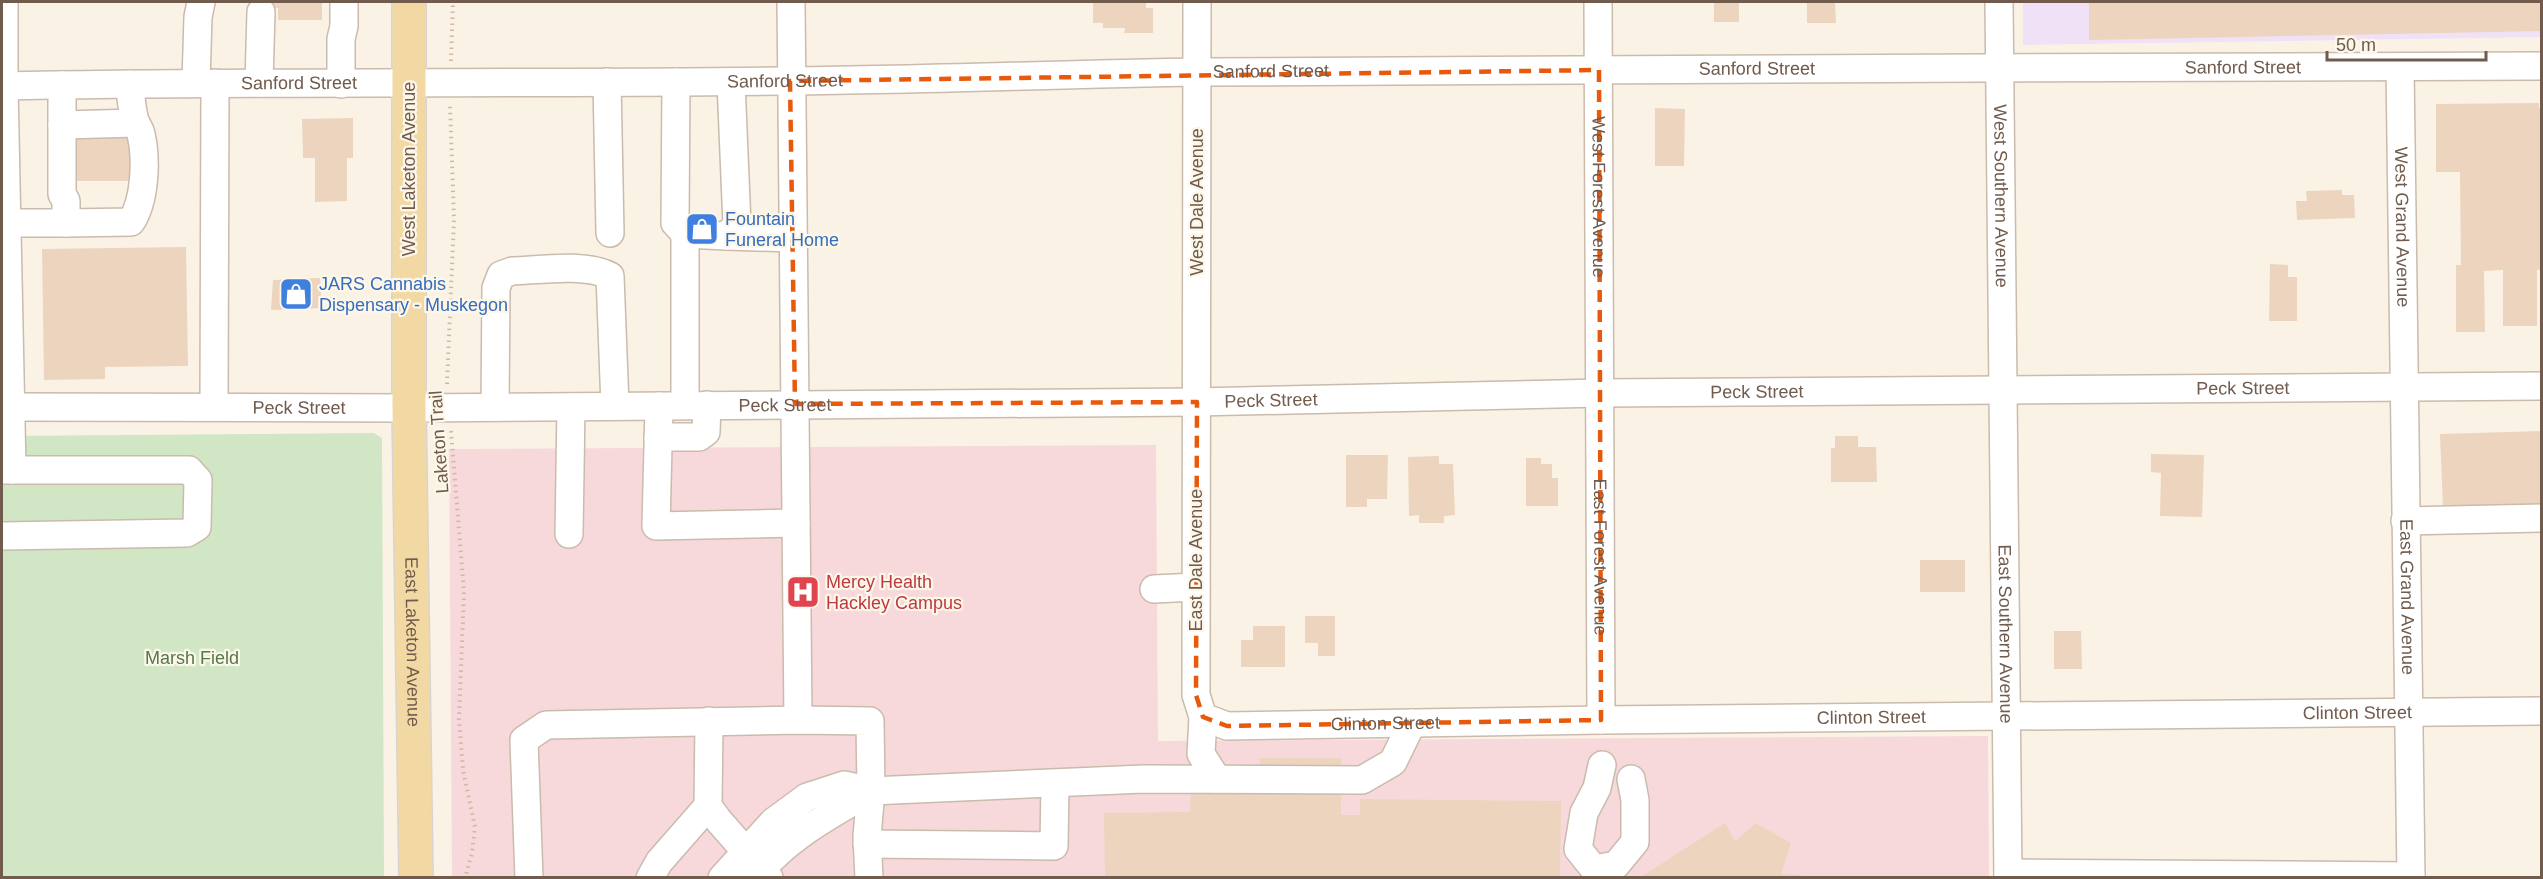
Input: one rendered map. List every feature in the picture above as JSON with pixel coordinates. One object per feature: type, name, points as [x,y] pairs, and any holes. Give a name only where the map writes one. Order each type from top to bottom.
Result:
[{"type":"main road","name":"West Laketon Avenue","points":[[409,2],[409,408]]},
{"type":"main road","name":"East Laketon Avenue","points":[[409,408],[416,878]]},
{"type":"street","points":[[2,536],[187,533],[197,527],[198,480],[189,470],[7,470],[4,2]]},
{"type":"street","points":[[201,2],[198,16],[205,82],[214,408]]},
{"type":"street","points":[[341,84],[344,2]]},
{"type":"street","points":[[791,2],[798,720]]},
{"type":"street","name":"West Dale Avenue","points":[[1197,2],[1197,402]]},
{"type":"street","name":"West Forest Avenue","points":[[1598,2],[1601,393]]},
{"type":"street","name":"West Southern Avenue","points":[[2000,2],[2003,390]]},
{"type":"street","points":[[259,83],[261,12]]},
{"type":"street","name":"Sanford Street","points":[[3,86],[205,82],[341,84],[731,82],[1197,72],[2541,66]]},
{"type":"street","name":"West Grand Avenue","points":[[2400,67],[2403,387]]},
{"type":"street","points":[[608,82],[610,232]]},
{"type":"street","points":[[658,437],[699,437],[706,432],[696,405],[685,234],[675,223],[676,82]]},
{"type":"street","points":[[726,237],[737,225],[731,82]]},
{"type":"street","points":[[6,223],[66,212],[131,222],[140,207],[143,143],[141,131],[136,123],[129,84]]},
{"type":"street","points":[[62,85],[62,194],[66,212]]},
{"type":"street","points":[[62,125],[136,123]]},
{"type":"street","points":[[685,234],[792,238]]},
{"type":"street","points":[[495,407],[496,288],[501,275],[512,271],[584,270],[600,270],[610,276],[615,406]]},
{"type":"street","name":"Peck Street","points":[[5,407],[449,408],[1197,402],[1601,393],[2541,386]]},
{"type":"street","name":"East Grand Avenue","points":[[2403,387],[2410,877]]},
{"type":"street","name":"East Southern Avenue","points":[[2003,390],[2008,875]]},
{"type":"street","name":"East Forest Avenue","points":[[1601,393],[1601,720]]},
{"type":"street","name":"East Dale Avenue","points":[[1197,402],[1196,695],[1203,717],[1201,754],[1217,779]]},
{"type":"street","points":[[659,406],[656,526],[796,523]]},
{"type":"street","points":[[569,534],[571,407]]},
{"type":"street","points":[[2405,521],[2541,518]]},
{"type":"street","points":[[1154,589],[1196,587]]},
{"type":"street","name":"Clinton Street","points":[[1203,717],[1227,726],[2541,711]]},
{"type":"street","points":[[529,878],[524,740],[546,725],[798,720],[870,722],[871,791],[867,844],[869,878]]},
{"type":"street","points":[[709,722],[708,806],[758,868]]},
{"type":"street","points":[[758,868],[773,822],[807,797],[844,785],[871,791],[1143,779],[1362,780],[1393,762],[1412,723]]},
{"type":"street","points":[[1602,765],[1597,788],[1584,813],[1578,849],[1594,873],[1616,865],[1635,842],[1635,800],[1631,779]]},
{"type":"street","points":[[867,844],[1054,846],[1055,784]]},
{"type":"street","points":[[650,878],[659,862],[708,806]]},
{"type":"street","points":[[722,878],[758,868]]},
{"type":"street","points":[[2008,875],[2410,877]]},
{"type":"path","name":"Laketon Trail","points":[[453,2],[449,120],[454,220],[447,388],[464,592],[459,719],[464,770],[475,827],[472,853],[465,878]]},
{"type":"highlighted area","points":[[1599,70],[1601,720],[1227,726],[1203,717],[1196,695],[1197,402],[795,404],[790,81]]},
{"type":"shaded area","points":[[2023,2],[2541,2],[2541,37],[2023,45]]},
{"type":"shaded area","name":"Mercy Health Hackley Campus","points":[[1156,445],[1158,741],[1988,736],[1989,877],[452,877],[449,449]]},
{"type":"green space","name":"Marsh Field","points":[[374,433],[382,438],[384,877],[2,877],[2,436]]},
{"type":"building","points":[[251,2],[322,2],[322,20],[278,20],[278,8],[251,8]]},
{"type":"building","points":[[1093,2],[1146,2],[1146,8],[1153,8],[1153,33],[1124,33],[1125,28],[1103,28],[1103,23],[1093,23]]},
{"type":"building","points":[[1714,2],[1739,2],[1739,22],[1714,22]]},
{"type":"building","points":[[1807,2],[1835,2],[1836,23],[1807,23]]},
{"type":"building","points":[[2089,2],[2542,2],[2542,31],[2089,40]]},
{"type":"building","points":[[2539,103],[2539,108],[2542,108],[2542,270],[2537,270],[2537,326],[2503,326],[2503,270],[2484,271],[2485,332],[2456,332],[2456,265],[2461,265],[2460,172],[2436,172],[2436,104]]},
{"type":"building","points":[[1655,108],[1685,109],[1684,166],[1655,166]]},
{"type":"building","points":[[353,118],[353,158],[347,158],[347,201],[315,202],[315,158],[303,158],[302,119]]},
{"type":"building","points":[[131,137],[132,181],[72,181],[71,138]]},
{"type":"building","points":[[2342,190],[2342,195],[2354,195],[2355,218],[2297,220],[2296,201],[2307,201],[2306,191]]},
{"type":"building","points":[[186,247],[188,366],[105,367],[105,379],[44,380],[42,249]]},
{"type":"building","points":[[2270,264],[2288,265],[2288,277],[2297,277],[2297,321],[2269,321]]},
{"type":"building","name":"JARS Cannabis Dispensary - Muskegon","points":[[320,278],[322,308],[271,310],[273,280]]},
{"type":"building","points":[[2542,431],[2542,506],[2443,508],[2440,434]]},
{"type":"building","points":[[1835,436],[1858,436],[1858,447],[1876,447],[1877,482],[1831,482],[1831,448],[1835,448]]},
{"type":"building","points":[[2151,454],[2204,455],[2202,517],[2160,516],[2161,473],[2151,472]]},
{"type":"building","points":[[1346,455],[1388,455],[1387,499],[1367,499],[1367,507],[1346,507]]},
{"type":"building","points":[[1439,456],[1439,464],[1453,464],[1455,515],[1444,516],[1444,523],[1419,523],[1419,515],[1409,516],[1408,457]]},
{"type":"building","points":[[1526,458],[1541,458],[1541,464],[1552,464],[1552,478],[1558,478],[1558,506],[1526,506]]},
{"type":"building","points":[[1920,560],[1965,560],[1965,592],[1920,592]]},
{"type":"building","points":[[1305,616],[1335,616],[1335,656],[1318,656],[1318,643],[1305,643]]},
{"type":"building","points":[[1253,626],[1285,626],[1285,667],[1241,667],[1241,640],[1253,640]]},
{"type":"building","points":[[2054,631],[2081,631],[2082,669],[2054,669]]},
{"type":"building","points":[[1260,758],[1341,758],[1341,815],[1360,815],[1360,799],[1561,801],[1560,878],[1105,878],[1104,813],[1190,812],[1191,791],[1261,790]]},
{"type":"building","points":[[1725,823],[1735,841],[1756,823],[1791,843],[1781,874],[1801,875],[1801,878],[1639,878]]},
{"type":"place","name":"Fountain Funeral Home","points":[[702,229]]},
{"type":"place","name":"JARS Cannabis Dispensary - Muskegon","points":[[296,294]]},
{"type":"place","name":"Mercy Health Hackley Campus","points":[[803,592]]}]
